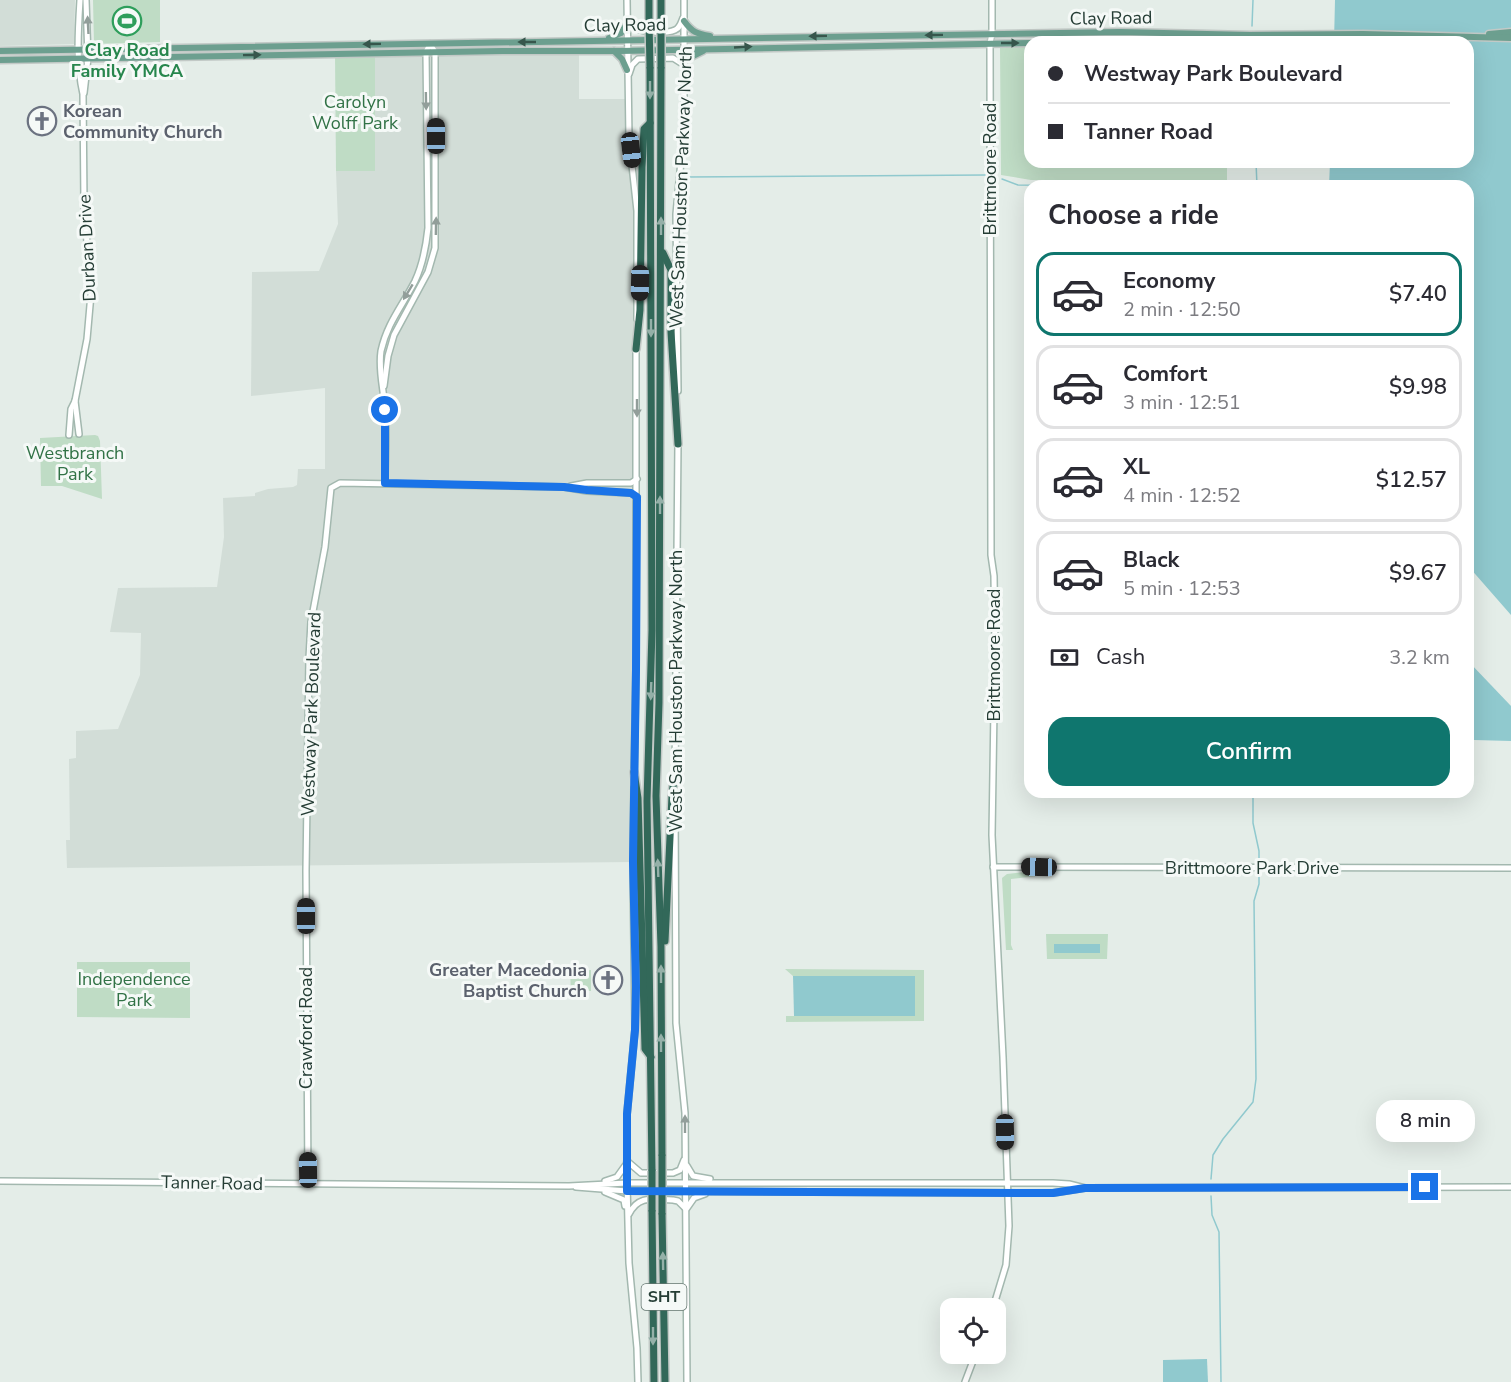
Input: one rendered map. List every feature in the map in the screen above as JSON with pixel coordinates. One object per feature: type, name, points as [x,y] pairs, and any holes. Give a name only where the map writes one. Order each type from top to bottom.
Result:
[{"type":"highway","name":"SHT","points":[[649,0],[652,619],[647,827],[654,1380]]},
{"type":"highway","name":"SHT","points":[[661,0],[659,703],[656,796],[661,948],[665,1382]]},
{"type":"highway","points":[[636,349],[640,303],[644,129],[650,123]]},
{"type":"highway","points":[[661,249],[671,270],[671,332],[678,444]]},
{"type":"highway","points":[[634,772],[638,798],[645,1049],[651,1057]]},
{"type":"highway","points":[[661,948],[665,944],[674,777]]},
{"type":"main road","name":"Durban Drive","points":[[69,435],[70,409],[75,400],[87,339],[92,294],[84,204],[83,94],[78,58],[80,0]]},
{"type":"main road","name":"Durban Drive","points":[[83,94],[88,58],[86,0]]},
{"type":"main road","points":[[627,0],[629,138],[636,212],[637,479],[633,862],[635,1022],[627,1114],[627,1216],[630,1275],[638,1348],[638,1382]]},
{"type":"main road","name":"West Sam Houston Parkway North","points":[[684,0],[684,129],[676,221],[678,444],[674,777],[676,1023],[684,1105],[687,1382]]},
{"type":"main road","name":"Brittmoore Road","points":[[992,0],[990,43],[991,555],[994,576],[993,867],[1009,1250],[997,1298]]},
{"type":"main road","points":[[627,24],[634,30],[672,31],[681,25],[684,18]]},
{"type":"main road","points":[[684,18],[690,30],[695,33],[723,38]]},
{"type":"main road","points":[[603,40],[620,33],[627,24]]},
{"type":"main road","name":"Clay Road","points":[[0,51],[1065,33],[1464,36],[1511,32]]},
{"type":"main road","points":[[915,35],[916,44]]},
{"type":"main road","name":"Clay Road","points":[[1236,36],[1250,35]]},
{"type":"main road","name":"Clay Road","points":[[1474,36],[1511,38]]},
{"type":"main road","points":[[766,37],[766,46]]},
{"type":"main road","points":[[502,42],[502,51]]},
{"type":"main road","points":[[562,42],[562,50]]},
{"type":"main road","name":"Clay Road","points":[[0,60],[1024,43]]},
{"type":"main road","points":[[383,394],[388,356],[394,335],[428,273],[435,248],[435,52],[430,44]]},
{"type":"main road","points":[[385,483],[385,420],[380,375],[381,351],[394,313],[421,268],[426,247],[428,228],[426,52],[430,44]]},
{"type":"main road","points":[[330,45],[330,54]]},
{"type":"main road","points":[[275,46],[276,55]]},
{"type":"main road","points":[[216,47],[216,56]]},
{"type":"main road","points":[[151,57],[152,48]]},
{"type":"main road","points":[[628,79],[632,65],[638,59],[673,58],[685,62],[700,52],[715,49]]},
{"type":"main road","points":[[23,59],[24,51]]},
{"type":"main road","points":[[613,51],[622,59],[627,70]]},
{"type":"main road","name":"Durban Drive","points":[[75,400],[80,434]]},
{"type":"main road","points":[[564,487],[586,483],[632,483],[637,479]]},
{"type":"main road","name":"Westway Park Boulevard","points":[[306,872],[311,622],[325,547],[330,492],[334,485],[385,483],[564,487]]},
{"type":"main road","points":[[564,487],[631,493],[637,497]]},
{"type":"main road","name":"Brittmoore Park Drive","points":[[993,867],[1511,868]]},
{"type":"main road","name":"Crawford Road","points":[[306,872],[308,1184]]},
{"type":"main road","points":[[627,1161],[641,1173],[673,1173],[680,1170],[685,1158]]},
{"type":"main road","points":[[685,1158],[688,1169],[696,1177],[741,1183]]},
{"type":"main road","points":[[593,1186],[617,1177],[627,1161]]},
{"type":"main road","name":"Tanner Road","points":[[0,1181],[569,1186],[627,1183],[1069,1184],[1085,1188]]},
{"type":"main road","points":[[593,1186],[624,1200],[627,1216]]},
{"type":"main road","name":"Tanner Road","points":[[593,1186],[627,1191],[1053,1193],[1085,1188],[1511,1187]]},
{"type":"main road","points":[[627,1216],[634,1205],[642,1200],[678,1201],[686,1209],[694,1198],[702,1194],[725,1191]]},
{"type":"main road","points":[[965,1382],[971,1364]]},
{"type":"shaded area","points":[[0,0],[75,0],[74,44],[0,46]]},
{"type":"shaded area","points":[[579,52],[579,99],[628,99],[637,211],[633,862],[67,868],[66,840],[70,840],[69,759],[76,758],[76,731],[118,729],[140,675],[141,633],[110,632],[118,588],[217,587],[224,537],[223,498],[255,496],[255,493],[268,489],[293,487],[297,485],[298,469],[325,469],[325,388],[251,396],[252,272],[319,271],[338,224],[336,171],[375,171],[375,53]]},
{"type":"green space","name":"Clay Road Family YMCA","points":[[93,0],[160,0],[160,42],[94,44]]},
{"type":"green space","points":[[1000,47],[1024,47],[1024,168],[1227,168],[1227,180],[1031,180],[1001,175]]},
{"type":"green space","name":"Carolyn Wolff Park","points":[[375,53],[375,171],[336,171],[335,54]]},
{"type":"green space","name":"Westbranch Park","points":[[95,435],[100,441],[102,499],[62,486],[41,486],[40,438]]},
{"type":"green space","points":[[1035,871],[1038,874],[1036,876],[1011,879],[1011,945],[1013,950],[1006,950],[1002,878],[1007,874]]},
{"type":"green space","points":[[1046,934],[1108,934],[1107,959],[1047,959]]},
{"type":"green space","name":"Independence Park","points":[[77,962],[190,962],[190,1018],[77,1017]]},
{"type":"green space","points":[[785,969],[924,970],[924,1021],[786,1022],[786,1016],[915,1016],[915,976],[793,976]]},
{"type":"green space","points":[[591,970],[591,991],[571,991],[570,972]]},
{"type":"water","points":[[1335,0],[1511,0],[1511,615],[1474,573],[1474,180],[1329,180],[1330,168],[1474,168],[1474,36],[1334,36]]},
{"type":"water","points":[[1474,667],[1511,706],[1511,741],[1474,740]]},
{"type":"water","points":[[1054,944],[1100,944],[1100,953],[1054,953]]},
{"type":"water","points":[[793,976],[915,976],[915,1016],[794,1016]]},
{"type":"water","points":[[1207,1359],[1208,1382],[1163,1382],[1163,1360]]},
{"type":"waterway","points":[[1252,26],[1253,0]]},
{"type":"waterway","points":[[1256,168],[1257,180]]},
{"type":"waterway","points":[[687,177],[986,175]]},
{"type":"waterway","points":[[1002,179],[1024,185]]},
{"type":"waterway","points":[[1253,798],[1253,823],[1259,851],[1259,865]]},
{"type":"waterway","points":[[1211,1179],[1213,1155],[1253,1102],[1256,1079],[1254,901],[1259,884],[1259,870]]},
{"type":"waterway","points":[[1211,1196],[1212,1215],[1219,1232],[1221,1382]]},
{"type":"place","name":"Clay Road Family YMCA","points":[[127,21]]},
{"type":"place","name":"Korean Community Church","points":[[42,121]]},
{"type":"place","name":"Greater Macedonia Baptist Church","points":[[608,980]]},
{"type":"route","points":[[385,410],[385,483],[564,487],[631,493],[637,497],[633,862],[636,987],[635,1030],[627,1114],[627,1191],[1053,1193],[1085,1188],[1425,1187]]}]
